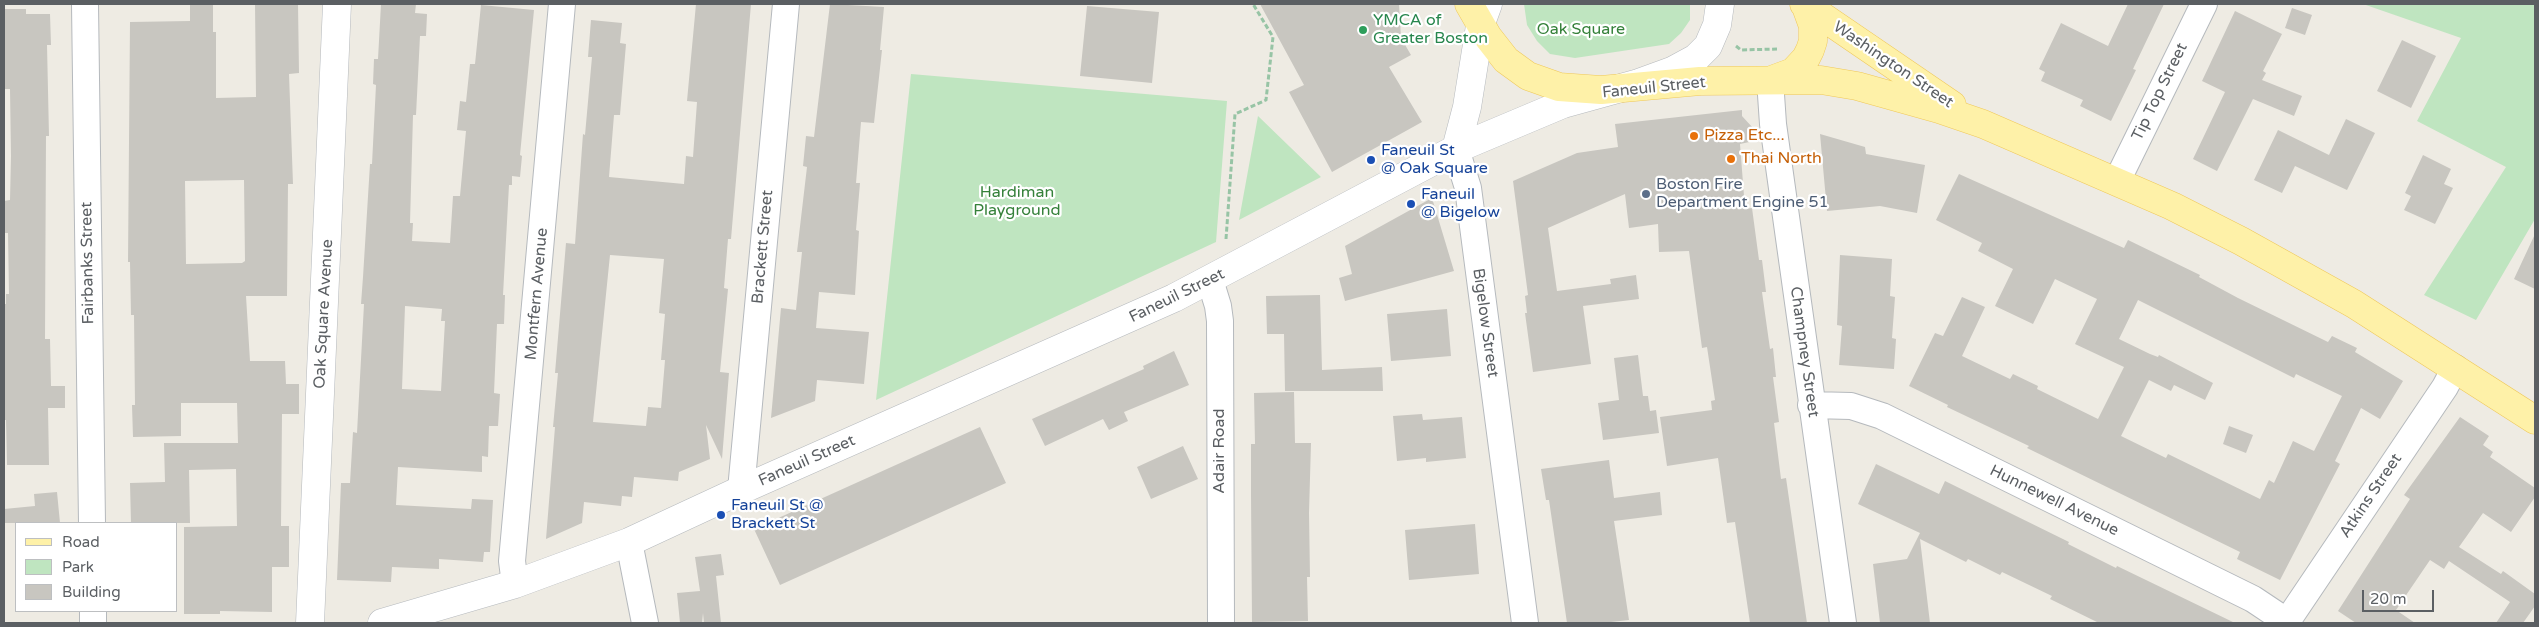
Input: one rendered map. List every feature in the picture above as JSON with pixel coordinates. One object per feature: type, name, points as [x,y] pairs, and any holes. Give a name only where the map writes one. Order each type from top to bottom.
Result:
[{"type":"main road","points":[[1770,80],[1793,72],[1806,58],[1810,50],[1813,40],[1813,26],[1804,4]]},
{"type":"main road","name":"Washington Street","points":[[1804,4],[1966,115],[1983,124]]},
{"type":"main road","points":[[1479,11],[1506,60],[1528,76],[1544,83],[1573,90],[1624,88]]},
{"type":"main road","name":"Faneuil Street","points":[[1624,88],[1700,81],[1804,79],[1839,82],[1940,109],[1983,124]]},
{"type":"main road","points":[[1983,124],[2117,181],[2209,224],[2318,283],[2535,420]]},
{"type":"street","name":"Fairbanks Street","points":[[84,4],[92,522]]},
{"type":"street","name":"Oak Square Avenue","points":[[310,623],[338,4]]},
{"type":"street","name":"Montfern Avenue","points":[[514,584],[512,561],[562,4]]},
{"type":"street","name":"Brackett Street","points":[[741,490],[786,4]]},
{"type":"street","points":[[1624,88],[1672,71],[1696,58],[1713,36],[1720,4]]},
{"type":"street","name":"Tip Top Street","points":[[2117,181],[2204,4]]},
{"type":"street","points":[[1456,149],[1466,107],[1479,11]]},
{"type":"street","name":"Champney Street","points":[[1770,80],[1773,124],[1842,623]]},
{"type":"street","name":"Faneuil Street","points":[[382,623],[514,584],[629,542],[741,490],[1139,315],[1210,280],[1456,149],[1563,104],[1624,88]]},
{"type":"street","name":"Bigelow Street","points":[[1456,149],[1468,188],[1525,623]]},
{"type":"street","name":"Adair Road","points":[[1210,280],[1218,306],[1220,321],[1221,623]]},
{"type":"street","name":"Atkins Street","points":[[2287,623],[2445,387],[2455,368]]},
{"type":"street","name":"Hunnewell Avenue","points":[[1811,405],[1851,406],[1882,416],[2253,600],[2287,623]]},
{"type":"street","points":[[629,542],[645,623]]},
{"type":"path","points":[[1226,239],[1235,114],[1266,100],[1273,37],[1253,4]]},
{"type":"path","points":[[1735,43],[1736,48],[1741,50],[1777,49]]},
{"type":"green space","name":"Oak Square","points":[[1524,4],[1690,4],[1690,20],[1681,33],[1669,44],[1575,58],[1550,54],[1537,41],[1527,25]]},
{"type":"green space","points":[[2363,4],[2535,4],[2535,219],[2476,320],[2424,295],[2506,167],[2417,121],[2461,38]]},
{"type":"green space","name":"Hardiman Playground","points":[[911,74],[1227,101],[1216,242],[876,400]]},
{"type":"green space","points":[[1258,116],[1321,177],[1239,220]]},
{"type":"building","points":[[190,4],[213,4],[213,32],[216,32],[216,98],[256,97],[255,4],[298,4],[299,73],[289,74],[293,184],[288,184],[287,296],[246,296],[250,361],[285,361],[286,384],[299,384],[299,414],[282,414],[281,526],[289,526],[289,567],[272,567],[272,612],[220,611],[220,614],[184,614],[184,527],[237,526],[236,469],[189,470],[190,523],[131,522],[130,483],[165,482],[164,443],[238,443],[237,403],[181,403],[181,436],[133,437],[132,405],[135,405],[134,315],[131,315],[130,262],[128,262],[130,22],[190,21]],"holes":[[[244,180],[245,261],[242,263],[186,264],[185,181]]]},
{"type":"building","points":[[381,4],[416,4],[415,13],[427,14],[426,36],[420,36],[416,115],[413,115],[410,223],[413,223],[412,241],[450,243],[453,196],[460,196],[466,131],[457,130],[460,101],[466,102],[470,64],[475,64],[481,5],[534,10],[520,155],[522,156],[520,177],[512,176],[512,185],[509,185],[503,295],[505,295],[504,324],[497,324],[494,393],[500,394],[498,426],[489,426],[488,457],[482,456],[482,472],[398,467],[396,505],[471,509],[472,499],[493,500],[490,552],[484,552],[483,562],[439,559],[439,569],[392,567],[391,582],[337,580],[341,483],[350,483],[353,432],[357,433],[364,304],[361,304],[376,85],[373,84],[374,59],[378,59]],"holes":[[[405,306],[442,309],[441,321],[445,321],[441,391],[402,389]]]},
{"type":"building","points":[[696,4],[751,4],[731,239],[728,239],[724,288],[728,289],[720,372],[729,373],[722,459],[706,425],[710,459],[679,472],[678,481],[634,477],[632,497],[622,496],[621,506],[584,502],[582,523],[546,539],[558,373],[555,373],[566,243],[575,244],[583,134],[585,135],[592,57],[588,57],[591,20],[622,23],[620,43],[626,44],[620,115],[614,115],[609,177],[684,184],[686,156],[693,157],[697,102],[687,101]],"holes":[[[610,255],[664,259],[659,313],[665,314],[661,360],[665,360],[661,408],[648,407],[646,426],[593,422]]]},
{"type":"building","points":[[830,4],[884,7],[880,50],[882,50],[874,123],[861,122],[856,183],[860,183],[856,230],[859,231],[855,295],[819,292],[816,328],[869,332],[864,384],[817,380],[815,401],[771,418],[781,308],[796,310],[802,252],[797,252],[807,167],[803,166],[806,136],[814,137]]},
{"type":"building","points":[[1260,4],[1399,4],[1401,38],[1411,55],[1389,67],[1422,122],[1332,172],[1289,92],[1304,85]]},
{"type":"building","points":[[2128,4],[2164,4],[2133,69],[2136,70],[2111,121],[2080,106],[2083,100],[2041,81],[2045,72],[2039,69],[2061,23],[2108,46]]},
{"type":"building","points":[[1087,6],[1159,12],[1152,83],[1080,76]]},
{"type":"building","points":[[2292,8],[2312,15],[2305,35],[2285,28]]},
{"type":"building","points":[[4,9],[26,9],[26,14],[50,14],[51,45],[47,45],[49,136],[46,136],[45,339],[50,339],[51,386],[65,386],[65,408],[48,408],[49,465],[7,465],[6,420],[4,420],[4,304],[6,304],[6,294],[9,294],[8,233],[4,233],[4,201],[10,200],[11,156],[10,89],[4,89]]},
{"type":"building","points":[[2235,11],[2282,34],[2263,71],[2266,73],[2262,80],[2302,96],[2294,116],[2253,99],[2217,171],[2193,159],[2225,92],[2202,81]]},
{"type":"building","points":[[2402,40],[2436,56],[2411,108],[2377,91]]},
{"type":"building","points":[[1742,110],[1742,116],[1753,128],[1754,141],[1740,144],[1745,209],[1752,208],[1759,260],[1762,260],[1766,292],[1762,292],[1770,349],[1773,348],[1776,377],[1773,377],[1779,422],[1774,423],[1781,479],[1786,478],[1807,623],[1750,623],[1735,522],[1727,523],[1718,458],[1667,466],[1660,417],[1712,410],[1711,401],[1715,400],[1707,347],[1702,348],[1689,251],[1659,252],[1658,224],[1629,228],[1625,194],[1548,228],[1557,291],[1611,284],[1610,279],[1636,275],[1639,299],[1583,306],[1591,364],[1533,372],[1525,313],[1527,313],[1525,296],[1528,295],[1513,181],[1577,153],[1618,147],[1615,124]]},
{"type":"building","points":[[2346,119],[2375,133],[2347,190],[2295,166],[2282,193],[2254,180],[2278,130],[2329,155]]},
{"type":"building","points":[[1820,134],[1865,147],[1866,154],[1925,165],[1917,213],[1880,206],[1827,211]]},
{"type":"building","points":[[2423,155],[2451,169],[2444,184],[2453,188],[2435,224],[2404,210],[2411,196],[2405,193]]},
{"type":"building","points":[[1959,174],[2124,248],[2128,240],[2200,275],[2199,277],[2238,298],[2328,342],[2332,336],[2357,348],[2355,352],[2403,381],[2380,419],[2361,408],[2335,461],[2340,464],[2280,580],[2237,559],[2240,552],[2027,448],[2029,446],[1947,407],[1948,405],[1909,386],[1935,333],[1943,336],[1962,297],[1985,307],[1962,356],[2010,379],[2013,374],[2038,386],[2037,389],[2098,419],[2124,367],[2075,344],[2097,299],[2055,279],[2033,324],[1995,306],[2013,269],[1978,251],[1982,243],[1936,220]],"holes":[[[2138,300],[2294,378],[2296,374],[2342,396],[2314,451],[2293,441],[2274,483],[2269,480],[2260,499],[2168,454],[2166,458],[2121,436],[2149,380],[2171,391],[2174,385],[2205,400],[2213,383],[2159,355],[2158,357],[2150,354],[2119,339]]]},
{"type":"building","points":[[1432,198],[1454,271],[1345,301],[1339,278],[1352,274],[1345,246]]},
{"type":"building","points":[[2535,234],[2535,289],[2514,279]]},
{"type":"building","points":[[1840,255],[1892,259],[1890,296],[1895,297],[1892,338],[1896,339],[1894,369],[1839,365],[1842,326],[1837,325]]},
{"type":"building","points":[[1320,295],[1322,370],[1382,367],[1383,391],[1285,391],[1284,334],[1267,334],[1266,296]]},
{"type":"building","points":[[1447,309],[1451,356],[1391,361],[1387,314]]},
{"type":"building","points":[[1174,351],[1189,385],[1124,412],[1128,421],[1109,430],[1103,419],[1045,446],[1032,419],[1144,369],[1143,366]]},
{"type":"building","points":[[1638,355],[1643,396],[1648,396],[1650,411],[1656,410],[1659,433],[1603,440],[1598,403],[1619,400],[1614,358]]},
{"type":"building","points":[[1294,392],[1295,443],[1311,443],[1310,577],[1307,577],[1308,621],[1252,622],[1251,444],[1255,444],[1254,393]]},
{"type":"building","points":[[1422,414],[1423,420],[1462,417],[1466,458],[1426,462],[1426,458],[1397,461],[1393,416]]},
{"type":"building","points":[[2460,417],[2489,436],[2483,445],[2493,452],[2490,457],[2535,488],[2535,497],[2511,532],[2483,513],[2459,547],[2501,574],[2503,571],[2535,594],[2535,606],[2523,623],[2496,623],[2510,602],[2449,561],[2444,569],[2430,560],[2396,610],[2415,623],[2356,623],[2338,611],[2410,499],[2404,495]]},
{"type":"building","points":[[2229,426],[2253,435],[2246,453],[2223,444]]},
{"type":"building","points":[[980,427],[1006,483],[780,585],[754,529]]},
{"type":"building","points":[[1183,446],[1198,479],[1151,499],[1137,467]]},
{"type":"building","points":[[1609,460],[1614,498],[1660,492],[1662,515],[1614,521],[1629,620],[1602,623],[1567,623],[1549,500],[1546,500],[1541,469]]},
{"type":"building","points":[[1876,464],[1939,494],[1945,481],[2069,542],[2068,544],[2116,568],[2117,566],[2235,623],[2099,623],[2050,599],[2052,596],[2002,572],[2000,575],[1968,559],[1966,562],[1920,539],[1930,623],[1880,623],[1873,564],[1907,559],[1920,533],[1858,504]]},
{"type":"building","points":[[57,492],[60,522],[4,523],[4,509],[35,506],[34,494]]},
{"type":"building","points":[[1475,524],[1479,574],[1409,580],[1405,530]]},
{"type":"building","points":[[721,554],[724,575],[716,576],[721,623],[704,623],[703,613],[702,623],[680,623],[677,593],[700,591],[695,557]]},
{"type":"place","name":"YMCA of Greater Boston","points":[[1363,30]]},
{"type":"place","name":"Pizza Etc...","points":[[1694,136]]},
{"type":"place","name":"Thai North","points":[[1731,159]]},
{"type":"place","name":"Faneuil St @ Oak Square","points":[[1371,160]]},
{"type":"place","name":"Boston Fire Department Engine 51","points":[[1646,194]]},
{"type":"place","name":"Faneuil @ Bigelow","points":[[1411,204]]},
{"type":"place","name":"Faneuil St @ Brackett St","points":[[721,515]]}]
